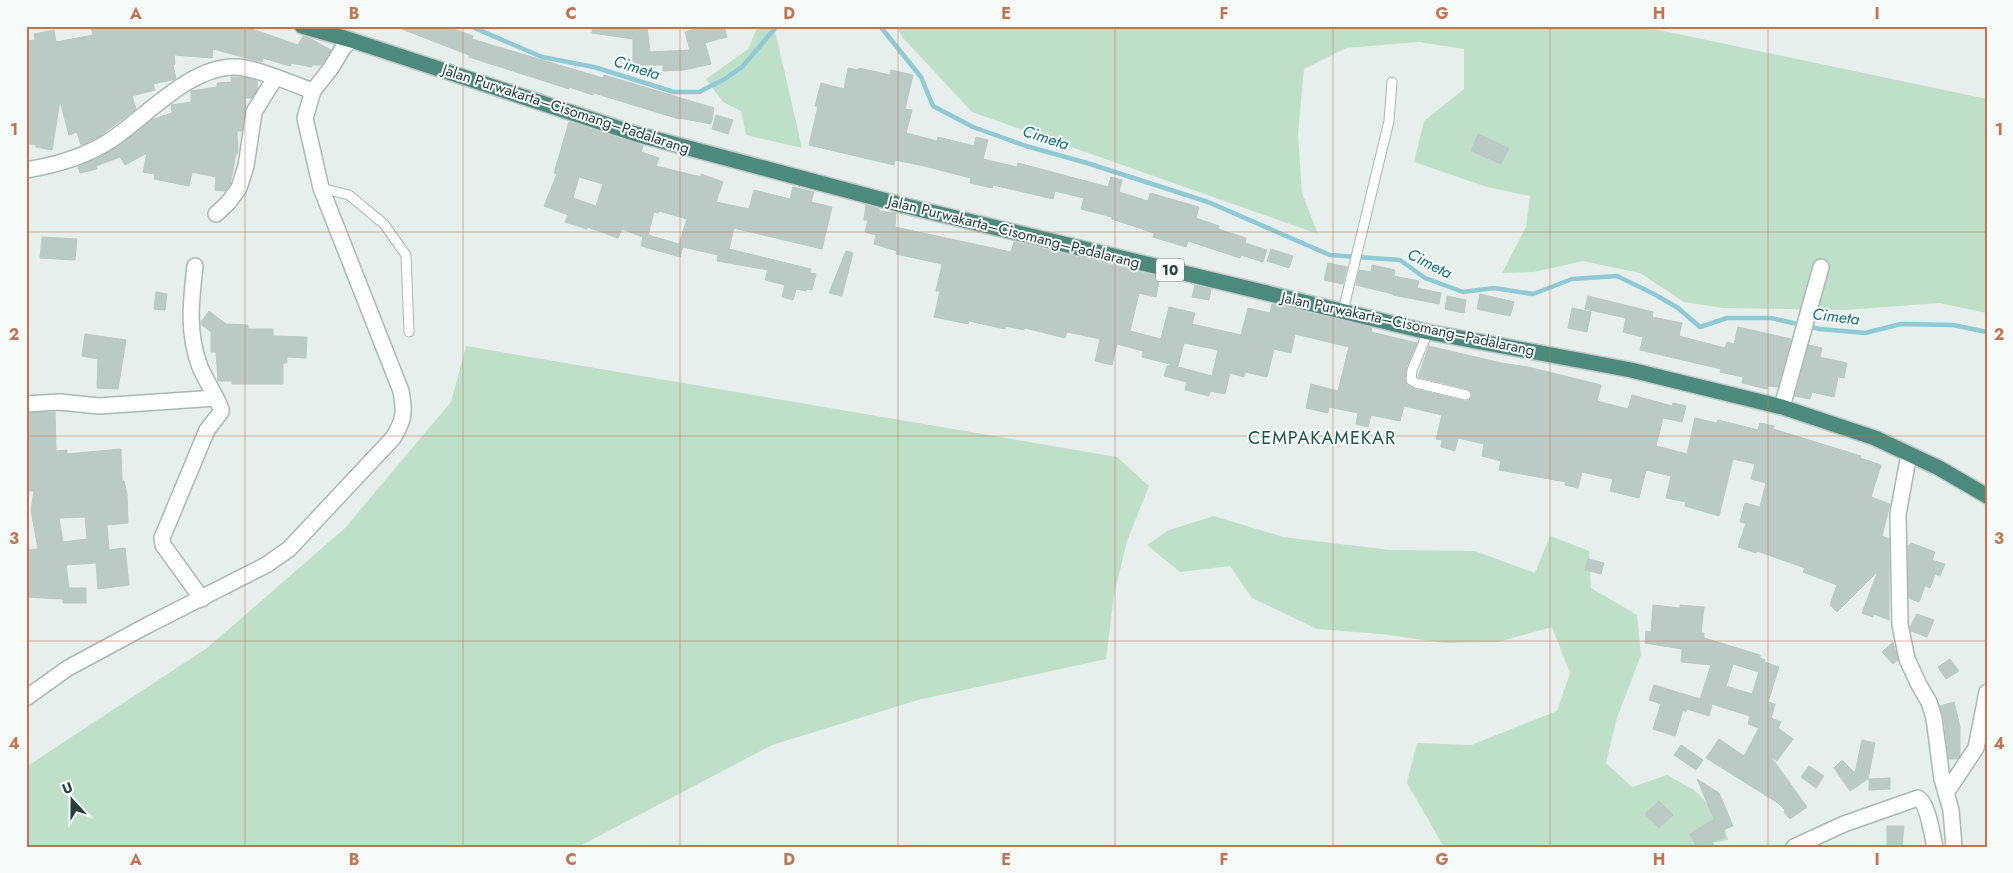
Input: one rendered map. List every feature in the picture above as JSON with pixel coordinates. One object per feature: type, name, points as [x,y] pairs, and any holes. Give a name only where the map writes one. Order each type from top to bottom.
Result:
[{"type":"highway","name":"Jalan Purwakarta–Cisomang–Padalarang","points":[[302,26],[351,40],[636,134],[911,207],[1428,332],[1630,370],[1782,407],[1875,438],[1940,468],[1987,496]]},
{"type":"street","points":[[26,698],[68,668],[266,565],[289,549],[392,438],[402,422],[404,411],[401,391],[321,188],[305,118],[313,91],[331,68],[343,48],[351,40]]},
{"type":"street","points":[[26,170],[55,165],[85,154],[110,140],[184,85],[213,70],[238,67],[250,69],[313,91]]},
{"type":"street","points":[[216,214],[228,203],[239,188],[246,166],[254,112],[275,78]]},
{"type":"street","points":[[195,266],[191,300],[191,328],[194,348],[200,367],[221,412],[207,430],[162,538],[163,544],[202,599]]},
{"type":"street","points":[[1782,407],[1821,267]]},
{"type":"street","points":[[26,404],[60,402],[99,406],[216,398]]},
{"type":"street","points":[[1909,454],[1898,514],[1900,625],[1907,659],[1929,702],[1934,718],[1940,768],[1951,810],[1954,847]]},
{"type":"street","points":[[1946,793],[1976,748],[1987,692]]},
{"type":"street","points":[[1794,847],[1844,824],[1918,798],[1921,799],[1925,808],[1935,847]]},
{"type":"lane","points":[[1342,311],[1388,121],[1392,82]]},
{"type":"lane","points":[[321,188],[349,195],[384,224],[406,255],[409,332]]},
{"type":"lane","points":[[1428,332],[1412,370],[1411,380],[1416,383],[1466,395]]},
{"type":"green space","points":[[758,26],[774,26],[802,148],[746,135],[741,111],[723,102],[706,79],[748,49]]},
{"type":"green space","points":[[896,26],[1640,26],[1987,99],[1987,313],[1939,303],[1845,310],[1723,308],[1684,302],[1640,273],[1583,261],[1534,272],[1502,273],[1526,227],[1530,196],[1487,187],[1414,162],[1424,121],[1464,89],[1464,49],[1419,42],[1346,48],[1304,69],[1298,134],[1302,193],[1318,234],[972,112],[903,38]]},
{"type":"green space","points":[[466,346],[1117,457],[1149,486],[1127,541],[1114,595],[1106,659],[918,700],[772,745],[578,847],[26,847],[26,767],[207,648],[345,528],[451,402]]},
{"type":"green space","points":[[1214,516],[1283,537],[1390,550],[1475,551],[1535,573],[1550,536],[1589,551],[1591,588],[1637,615],[1641,655],[1617,718],[1606,763],[1632,787],[1667,775],[1694,790],[1722,818],[1728,840],[1692,847],[1444,847],[1407,783],[1417,743],[1471,745],[1557,711],[1570,673],[1552,627],[1498,642],[1445,643],[1381,634],[1317,629],[1252,598],[1230,566],[1180,572],[1147,545],[1169,530]]},
{"type":"building","points":[[91,26],[253,26],[252,29],[298,45],[303,36],[331,50],[322,65],[312,65],[312,67],[291,63],[290,66],[263,58],[262,62],[213,49],[212,58],[174,55],[175,64],[173,65],[176,79],[153,84],[155,90],[132,96],[136,109],[97,138],[81,145],[77,132],[69,135],[60,101],[52,150],[26,143],[26,41],[35,40],[34,34],[54,30],[56,42],[93,35]]},
{"type":"building","points":[[394,26],[446,26],[473,36],[472,39],[603,78],[604,75],[714,108],[711,124],[679,119],[594,93],[593,95],[569,87],[569,89],[469,57],[469,55]]},
{"type":"building","points":[[593,26],[647,26],[650,52],[690,50],[685,32],[706,26],[724,26],[727,37],[705,43],[711,64],[684,70],[663,71],[663,65],[633,65],[633,39],[592,33]]},
{"type":"building","points":[[848,68],[858,70],[859,68],[890,75],[891,70],[913,75],[905,109],[912,110],[906,133],[937,141],[938,137],[974,146],[976,137],[988,140],[983,159],[1017,167],[1018,163],[1108,187],[1111,177],[1122,180],[1119,192],[1148,201],[1150,193],[1199,207],[1196,218],[1219,226],[1218,229],[1246,238],[1245,243],[1267,250],[1263,262],[1241,255],[1240,258],[1188,241],[1186,247],[1153,237],[1154,233],[1112,219],[1112,217],[1081,209],[1084,198],[1055,191],[1053,199],[993,185],[992,188],[970,183],[971,178],[924,166],[895,160],[894,165],[809,145],[818,106],[815,106],[821,83],[844,89]]},
{"type":"building","points":[[231,77],[244,77],[257,81],[258,88],[252,98],[245,98],[246,106],[242,131],[237,131],[238,153],[236,154],[230,185],[225,191],[215,190],[216,177],[192,172],[189,186],[154,179],[155,174],[143,172],[147,153],[125,165],[120,157],[96,166],[97,169],[80,173],[78,167],[116,148],[151,120],[172,113],[171,105],[191,102],[191,91],[217,87],[217,83],[232,82]]},
{"type":"building","points":[[716,115],[733,120],[728,134],[712,129]]},
{"type":"building","points":[[569,122],[643,146],[641,152],[659,158],[656,166],[701,177],[701,174],[723,182],[716,202],[749,209],[754,190],[790,199],[793,187],[814,192],[811,202],[832,207],[822,249],[734,228],[729,249],[811,269],[810,273],[816,274],[812,290],[796,289],[793,300],[782,297],[785,285],[765,280],[768,270],[717,261],[718,255],[683,247],[680,257],[641,246],[643,237],[622,229],[618,238],[587,227],[587,229],[565,222],[568,215],[544,206],[557,174],[554,173]],"holes":[[[579,177],[603,184],[596,206],[573,198]],[[659,211],[687,219],[679,244],[648,235],[654,212],[658,213]]]},
{"type":"building","points":[[1478,134],[1509,148],[1501,164],[1471,151]]},
{"type":"building","points":[[866,205],[879,209],[879,211],[896,213],[895,227],[1011,252],[1014,242],[1160,277],[1156,297],[1139,293],[1130,331],[1161,339],[1169,307],[1195,313],[1192,324],[1241,335],[1248,308],[1270,313],[1272,304],[1372,328],[1371,332],[1417,343],[1406,368],[1405,379],[1407,385],[1415,389],[1465,401],[1472,397],[1472,393],[1467,389],[1418,377],[1429,346],[1601,385],[1597,401],[1628,409],[1632,395],[1672,406],[1673,403],[1686,406],[1682,422],[1663,418],[1656,446],[1687,454],[1695,418],[1717,423],[1718,420],[1758,430],[1760,423],[1774,426],[1773,429],[1861,456],[1860,458],[1881,465],[1871,497],[1890,504],[1882,536],[1889,539],[1889,620],[1874,614],[1873,617],[1862,613],[1878,571],[1837,612],[1830,605],[1837,585],[1803,572],[1805,568],[1757,551],[1756,553],[1738,547],[1746,523],[1740,522],[1745,503],[1760,507],[1766,483],[1751,479],[1755,464],[1733,459],[1719,516],[1685,506],[1686,502],[1666,498],[1671,476],[1646,470],[1639,498],[1610,491],[1613,479],[1582,472],[1578,488],[1565,485],[1566,482],[1499,470],[1501,461],[1482,456],[1484,444],[1458,438],[1455,451],[1441,447],[1442,440],[1436,439],[1442,415],[1404,406],[1400,421],[1371,415],[1368,427],[1356,424],[1358,413],[1329,407],[1328,413],[1306,408],[1311,384],[1338,391],[1349,347],[1295,334],[1291,353],[1274,349],[1267,377],[1245,372],[1244,377],[1230,373],[1225,394],[1210,391],[1209,396],[1185,390],[1187,382],[1164,376],[1167,366],[1171,365],[1212,376],[1218,350],[1184,343],[1178,366],[1142,357],[1143,351],[1117,344],[1112,365],[1095,361],[1100,339],[1067,332],[1065,338],[1025,328],[1024,330],[1005,326],[1005,329],[969,321],[968,324],[934,317],[940,291],[936,291],[942,264],[896,254],[897,251],[874,244],[876,235],[865,232],[868,220],[864,220]]},
{"type":"building","points":[[42,237],[77,239],[75,260],[40,258]]},
{"type":"building","points":[[1271,249],[1293,256],[1289,268],[1267,261]]},
{"type":"building","points":[[846,251],[853,253],[842,296],[829,293]]},
{"type":"building","points":[[1328,263],[1347,267],[1343,284],[1324,280]]},
{"type":"building","points":[[1372,265],[1395,270],[1394,276],[1419,281],[1417,288],[1441,293],[1439,304],[1356,285],[1359,270],[1371,272]]},
{"type":"building","points":[[1195,285],[1211,289],[1209,300],[1192,297]]},
{"type":"building","points":[[156,292],[167,294],[165,310],[154,309]]},
{"type":"building","points":[[1480,294],[1514,302],[1510,316],[1477,309]]},
{"type":"building","points":[[1447,296],[1466,300],[1464,313],[1445,309]]},
{"type":"building","points":[[1588,296],[1653,312],[1652,317],[1682,323],[1679,336],[1725,348],[1727,342],[1734,344],[1738,327],[1791,339],[1778,387],[1768,386],[1767,389],[1742,383],[1743,377],[1720,372],[1721,369],[1640,350],[1643,337],[1623,332],[1626,318],[1585,309]]},
{"type":"building","points":[[1572,308],[1591,312],[1587,332],[1568,328]]},
{"type":"building","points":[[209,311],[226,324],[248,325],[248,329],[273,329],[273,336],[307,337],[306,358],[287,357],[287,363],[283,363],[283,384],[232,384],[232,381],[218,381],[216,352],[211,352],[211,332],[201,324]]},
{"type":"building","points":[[85,334],[126,340],[118,389],[97,388],[98,359],[82,356]]},
{"type":"building","points":[[1809,345],[1822,348],[1820,357],[1847,363],[1844,378],[1838,377],[1834,397],[1812,392],[1810,399],[1795,396]]},
{"type":"building","points":[[55,412],[56,451],[67,450],[67,454],[121,449],[122,481],[124,481],[127,494],[128,523],[107,525],[109,550],[125,548],[129,585],[98,589],[96,563],[66,565],[69,588],[86,588],[86,603],[63,603],[63,599],[26,597],[26,550],[38,549],[31,510],[34,491],[26,491],[26,413]],"holes":[[[85,517],[87,539],[63,542],[59,518]]]},
{"type":"building","points":[[1911,543],[1935,552],[1932,560],[1945,564],[1940,576],[1935,574],[1930,588],[1925,586],[1919,602],[1909,598],[1908,546]]},
{"type":"building","points":[[1588,559],[1604,563],[1601,574],[1585,570]]},
{"type":"building","points":[[1653,605],[1680,608],[1680,605],[1704,607],[1701,633],[1704,633],[1704,638],[1760,655],[1760,658],[1765,660],[1764,662],[1779,667],[1768,702],[1775,704],[1771,718],[1781,722],[1778,728],[1793,739],[1777,761],[1771,757],[1807,807],[1790,819],[1778,803],[1706,758],[1719,739],[1744,756],[1759,728],[1748,724],[1750,716],[1712,704],[1709,716],[1687,709],[1686,712],[1683,710],[1675,736],[1653,729],[1661,704],[1649,700],[1654,685],[1700,699],[1711,665],[1681,662],[1682,649],[1645,643],[1646,631],[1651,632]],"holes":[[[1733,664],[1759,672],[1752,694],[1726,686]]]},
{"type":"building","points":[[1917,614],[1934,620],[1927,637],[1911,631],[1910,627]]},
{"type":"building","points":[[1893,642],[1898,660],[1893,664],[1882,652]]},
{"type":"building","points":[[1950,659],[1959,671],[1946,679],[1938,667]]},
{"type":"building","points":[[1954,702],[1960,727],[1960,756],[1957,759],[1949,759],[1944,719],[1940,706]]},
{"type":"building","points":[[1862,740],[1875,743],[1868,779],[1850,791],[1834,768],[1842,760],[1855,773]]},
{"type":"building","points":[[1681,745],[1703,760],[1696,770],[1674,755]]},
{"type":"building","points":[[1809,766],[1824,776],[1816,788],[1801,777]]},
{"type":"building","points":[[1890,778],[1890,789],[1869,790],[1869,779]]},
{"type":"building","points":[[1697,779],[1719,793],[1733,826],[1723,830],[1725,837],[1712,842],[1715,847],[1697,847],[1690,834],[1714,819]]},
{"type":"building","points":[[1659,801],[1673,815],[1659,828],[1645,814]]},
{"type":"building","points":[[1887,826],[1904,826],[1902,847],[1887,847]]},
{"type":"waterway","name":"Cimeta","points":[[470,26],[542,57],[594,67],[674,92],[699,92],[723,80],[742,67],[777,26]]},
{"type":"waterway","name":"Cimeta","points":[[880,26],[921,77],[933,106],[973,127],[1026,146],[1087,163],[1208,202],[1330,255],[1400,260],[1425,278],[1463,292],[1494,288],[1533,294],[1572,279],[1617,276],[1678,308],[1700,327],[1727,318],[1771,318],[1820,329],[1865,333],[1901,324],[1953,325],[1987,332]]},
{"type":"district","name":"CEMPAKAMEKAR","points":[[1322,438]]}]
